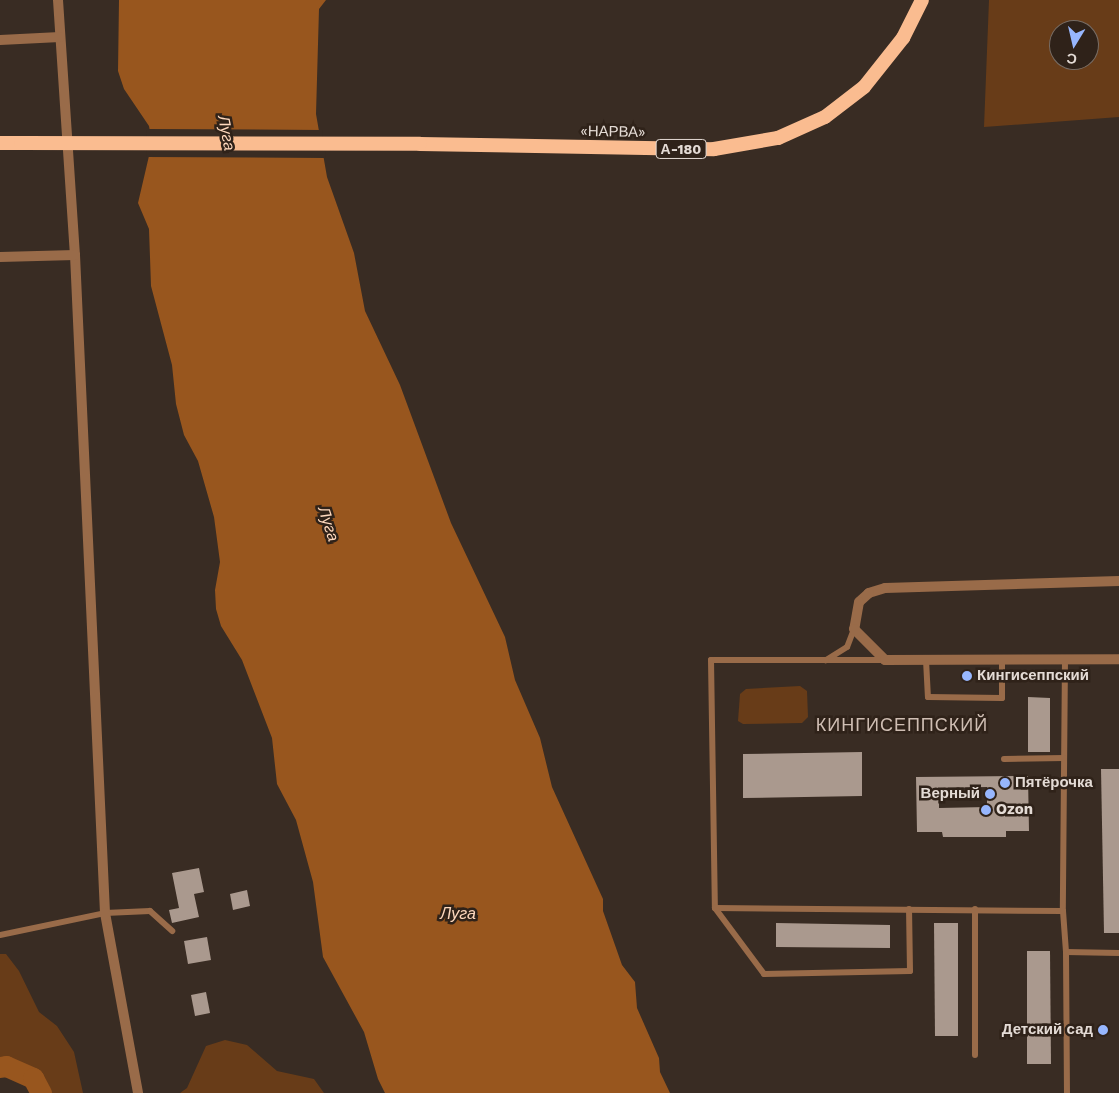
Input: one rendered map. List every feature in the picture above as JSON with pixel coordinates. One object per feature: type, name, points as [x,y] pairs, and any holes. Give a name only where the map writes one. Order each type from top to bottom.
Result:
[{"type":"highway","name":"«НАРВА»","points":[[0,143],[420,144],[714,150],[778,138],[825,117],[864,88],[903,38],[922,0]]},
{"type":"street","points":[[58,0],[75,255],[105,913],[138,1093]]},
{"type":"street","points":[[0,40],[60,38]]},
{"type":"street","points":[[0,257],[75,255]]},
{"type":"street","points":[[1119,581],[885,588],[868,594],[859,602],[854,629],[885,660],[1119,659]]},
{"type":"lane","points":[[826,660],[847,647],[854,629]]},
{"type":"lane","points":[[1065,659],[1063,911],[1066,952],[1067,1093]]},
{"type":"lane","points":[[885,660],[712,660],[715,908],[764,974],[910,971],[909,909]]},
{"type":"lane","points":[[926,660],[928,697],[1002,698],[1002,660]]},
{"type":"lane","points":[[1004,759],[1064,758]]},
{"type":"lane","points":[[715,908],[1063,911]]},
{"type":"lane","points":[[975,1055],[976,909]]},
{"type":"lane","points":[[0,935],[105,913],[150,911],[172,931]]},
{"type":"lane","points":[[1066,952],[1119,953]]},
{"type":"shaded area","points":[[989,0],[1119,0],[1119,117],[984,127]]},
{"type":"shaded area","points":[[800,686],[807,691],[808,717],[802,723],[743,724],[738,721],[740,694],[746,689]]},
{"type":"shaded area","points":[[0,954],[6,954],[19,971],[39,1012],[57,1026],[74,1052],[83,1093],[41,1093],[33,1078],[6,1066],[0,1067]]},
{"type":"shaded area","points":[[225,1040],[247,1045],[277,1071],[314,1079],[324,1093],[180,1093],[187,1088],[206,1046]]},
{"type":"water","name":"Луга","points":[[119,0],[326,0],[319,9],[316,114],[327,177],[354,253],[365,311],[400,385],[451,523],[505,637],[515,680],[540,738],[552,787],[603,899],[603,911],[622,965],[635,982],[637,1008],[659,1058],[660,1072],[670,1093],[385,1093],[378,1079],[364,1032],[323,957],[313,882],[296,820],[277,784],[272,738],[242,660],[221,626],[216,609],[215,590],[220,562],[214,517],[198,461],[184,435],[176,404],[172,365],[151,286],[149,229],[138,203],[152,143],[149,126],[124,89],[118,71]]},
{"type":"pier","points":[[147,129],[322,130],[326,158],[146,157]]},
{"type":"building","points":[[1028,697],[1050,698],[1050,752],[1028,752]]},
{"type":"building","points":[[862,752],[862,796],[743,798],[743,754]]},
{"type":"building","points":[[1101,769],[1119,769],[1119,933],[1104,933]]},
{"type":"building","points":[[1028,776],[1029,831],[1006,831],[1006,837],[943,837],[942,832],[917,832],[916,777]],"holes":[[[987,787],[987,807],[939,808],[939,788]]]},
{"type":"building","points":[[199,868],[204,892],[194,894],[199,917],[172,923],[169,910],[179,908],[172,873]]},
{"type":"building","points":[[247,890],[250,906],[233,910],[230,894]]},
{"type":"building","points":[[776,923],[890,925],[890,948],[776,947]]},
{"type":"building","points":[[934,923],[958,923],[958,1036],[935,1036]]},
{"type":"building","points":[[207,937],[211,960],[188,964],[184,941]]},
{"type":"building","points":[[1027,951],[1050,951],[1051,1064],[1027,1064]]},
{"type":"building","points":[[206,992],[210,1013],[195,1016],[191,995]]},
{"type":"waterway","points":[[0,1067],[6,1066],[33,1078],[41,1093]]},
{"type":"place","name":"Кингисеппский","points":[[967,676]]},
{"type":"place","name":"Пятёрочка","points":[[1005,783]]},
{"type":"place","name":"Верный","points":[[990,794]]},
{"type":"place","name":"Ozon","points":[[986,810]]},
{"type":"place","name":"Детский сад","points":[[1103,1030]]},
{"type":"district","name":"КИНГИСЕППСКИЙ","points":[[902,725]]}]
